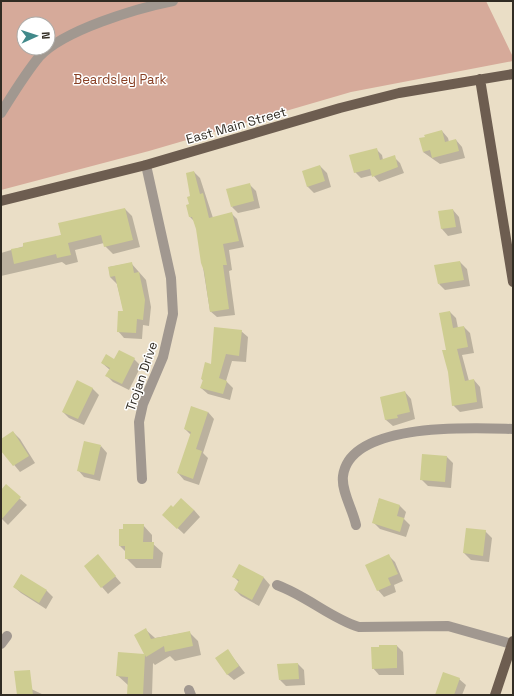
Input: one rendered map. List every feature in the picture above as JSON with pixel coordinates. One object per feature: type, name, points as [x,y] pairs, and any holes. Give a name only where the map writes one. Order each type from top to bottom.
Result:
[{"type":"main road","name":"East Main Street","points":[[1,201],[146,166],[340,108],[399,93],[513,74]]},
{"type":"main road","points":[[480,79],[513,282]]},
{"type":"main road","points":[[495,695],[513,643]]},
{"type":"street","points":[[1,112],[40,56],[55,44],[93,25],[112,18],[173,1]]},
{"type":"street","name":"Trojan Drive","points":[[142,479],[139,422],[144,404],[163,357],[173,308],[169,266],[146,166]]},
{"type":"street","points":[[356,525],[346,495],[343,475],[349,460],[366,445],[384,439],[420,432],[456,428],[513,429]]},
{"type":"street","points":[[277,585],[299,594],[348,624],[359,627],[448,626],[513,643]]},
{"type":"green space","name":"Beardsley Park","points":[[1,1],[486,1],[513,57],[513,61],[351,92],[149,151],[1,190]]},
{"type":"building","points":[[442,130],[445,142],[456,139],[459,151],[432,158],[430,150],[423,152],[419,138]]},
{"type":"building","points":[[377,148],[380,160],[395,155],[398,167],[372,177],[370,169],[354,173],[349,155]]},
{"type":"building","points":[[320,165],[325,181],[307,187],[302,171]]},
{"type":"building","points":[[194,171],[200,194],[203,193],[209,218],[232,212],[239,241],[223,244],[227,265],[223,265],[229,309],[210,312],[196,229],[192,217],[189,217],[186,205],[189,204],[187,197],[190,196],[186,173]]},
{"type":"building","points":[[250,183],[254,201],[231,207],[226,189]]},
{"type":"building","points":[[125,208],[133,240],[104,247],[101,235],[68,243],[71,255],[57,258],[56,254],[14,264],[11,249],[23,247],[23,243],[61,235],[58,223]]},
{"type":"building","points":[[453,209],[456,227],[441,229],[438,211]]},
{"type":"building","points":[[460,261],[464,280],[438,284],[434,265]]},
{"type":"building","points":[[132,262],[134,273],[139,272],[145,300],[143,320],[137,319],[136,333],[117,332],[118,311],[123,311],[115,276],[110,277],[108,267]]},
{"type":"building","points":[[450,311],[453,328],[464,326],[468,347],[457,349],[465,381],[474,379],[477,402],[452,406],[448,372],[442,350],[446,350],[439,313]]},
{"type":"building","points":[[214,327],[242,330],[239,356],[226,354],[219,378],[227,381],[223,394],[200,388],[203,380],[201,379],[205,362],[211,364]]},
{"type":"building","points":[[119,350],[135,358],[122,384],[105,376],[110,368],[101,363],[106,354],[114,359]]},
{"type":"building","points":[[77,380],[93,388],[78,419],[62,412]]},
{"type":"building","points":[[405,391],[410,412],[397,415],[398,418],[385,420],[380,397]]},
{"type":"building","points":[[191,406],[208,412],[196,449],[202,451],[193,479],[177,473],[191,432],[184,429]]},
{"type":"building","points":[[13,431],[29,456],[13,466],[1,451],[1,439]]},
{"type":"building","points":[[84,441],[101,445],[94,475],[77,471]]},
{"type":"building","points":[[422,454],[447,456],[445,482],[420,480]]},
{"type":"building","points":[[6,484],[21,497],[1,520],[1,490]]},
{"type":"building","points":[[181,498],[194,510],[177,529],[162,515],[171,505],[173,507]]},
{"type":"building","points":[[379,498],[400,505],[397,516],[404,518],[400,532],[372,523]]},
{"type":"building","points":[[123,524],[144,524],[143,542],[154,542],[153,559],[125,559],[125,546],[119,546],[119,529],[123,529]]},
{"type":"building","points":[[466,528],[486,530],[483,556],[463,553]]},
{"type":"building","points":[[98,554],[116,576],[101,588],[84,566]]},
{"type":"building","points":[[389,554],[398,574],[388,578],[391,585],[377,591],[365,565]]},
{"type":"building","points":[[239,564],[264,577],[252,600],[234,590],[239,580],[232,577]]},
{"type":"building","points":[[21,574],[47,590],[39,603],[13,587]]},
{"type":"building","points":[[146,628],[151,639],[190,631],[193,646],[165,652],[164,646],[146,657],[145,655],[143,695],[127,695],[128,677],[116,676],[118,652],[144,654],[134,635]]},
{"type":"building","points":[[379,645],[397,645],[397,668],[372,669],[371,647],[379,647]]},
{"type":"building","points":[[228,649],[239,666],[227,675],[215,658]]},
{"type":"building","points":[[298,663],[299,679],[279,680],[277,664]]},
{"type":"building","points":[[30,670],[33,695],[17,695],[14,671]]},
{"type":"building","points":[[443,672],[460,678],[454,695],[435,695]]}]
